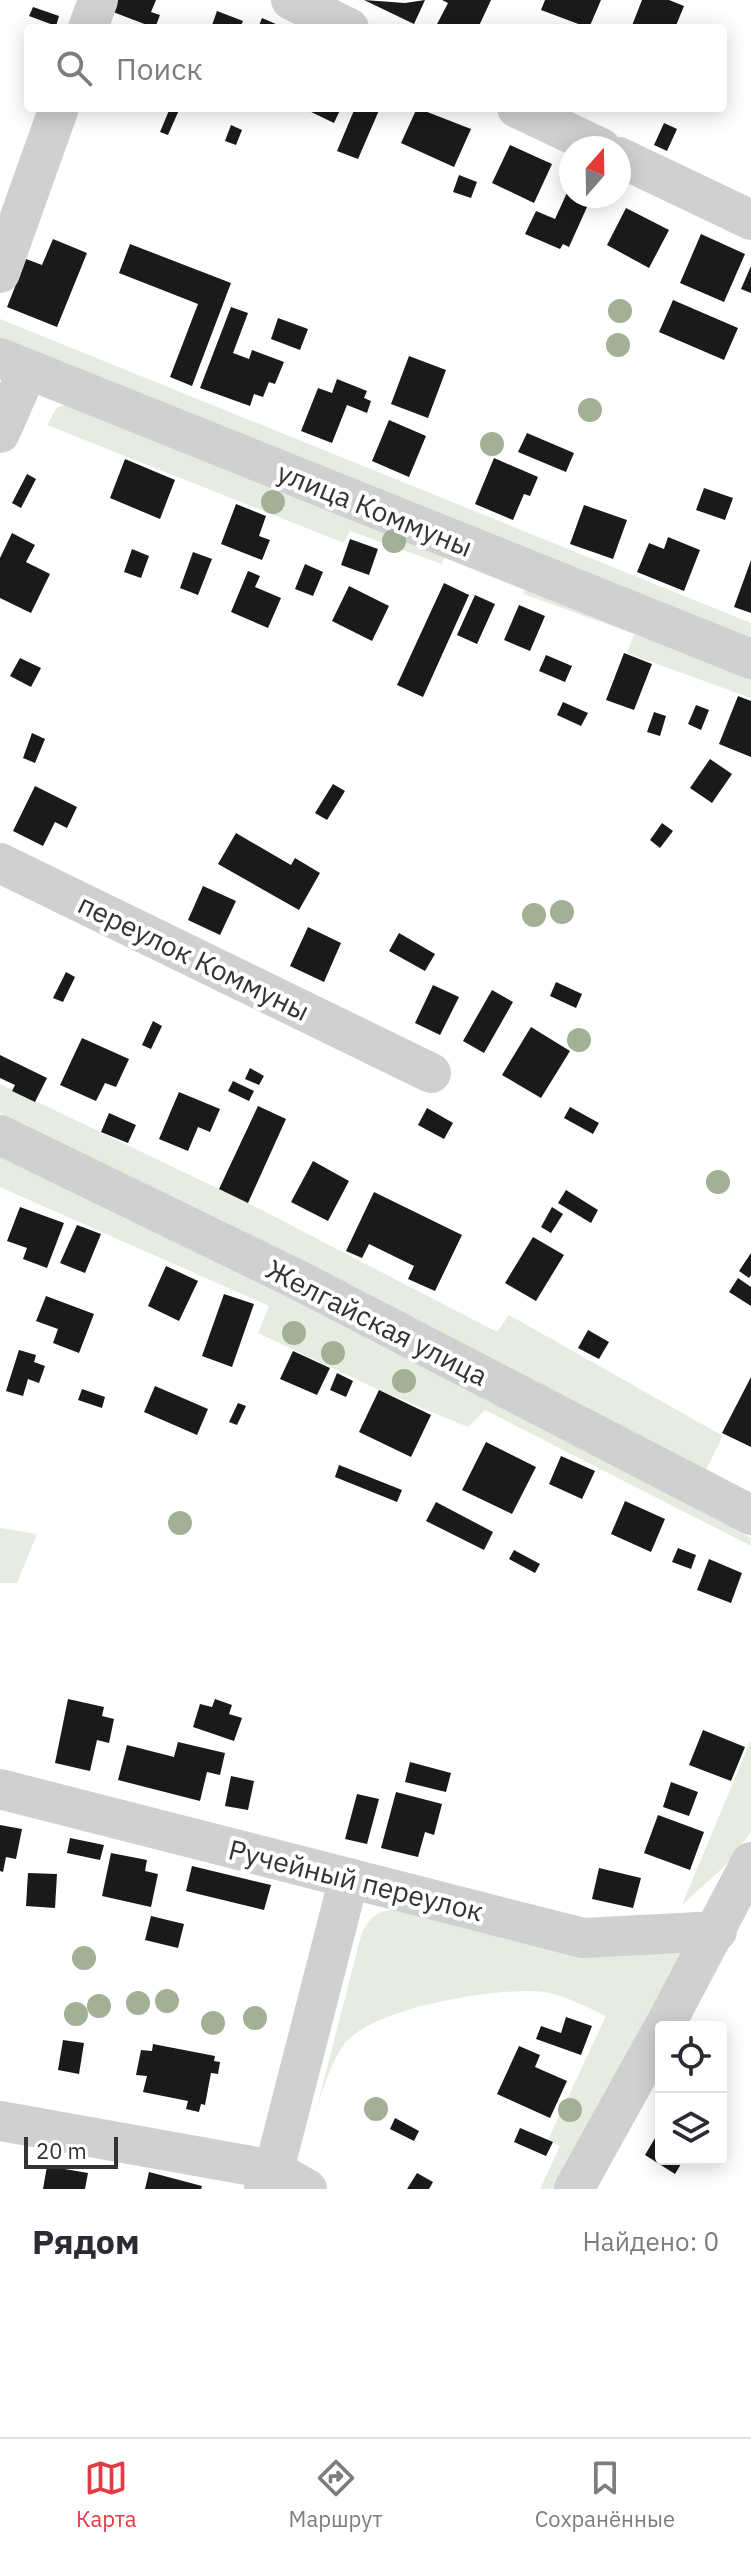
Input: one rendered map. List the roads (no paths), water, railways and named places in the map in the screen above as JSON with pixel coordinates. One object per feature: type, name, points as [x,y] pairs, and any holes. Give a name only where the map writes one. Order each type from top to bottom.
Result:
[{"type":"street","points":[[89,24],[98,0]]},
{"type":"street","points":[[291,0],[341,24]]},
{"type":"street","points":[[0,273],[58,112]]},
{"type":"street","points":[[525,112],[576,136]]},
{"type":"street","points":[[631,163],[751,220]]},
{"type":"street","points":[[0,433],[14,364]]},
{"type":"street","name":"улица Коммуны","points":[[14,364],[751,659]]},
{"type":"street","name":"переулок Коммуны","points":[[0,863],[431,1073]]},
{"type":"street","name":"Желгайская улица","points":[[0,1135],[300,1281],[751,1515]]},
{"type":"street","name":"Ручейный переулок","points":[[0,1789],[583,1938],[730,1924]]},
{"type":"street","points":[[667,2021],[730,1924],[751,1862]]},
{"type":"street","points":[[0,2121],[282,2183],[349,1878]]},
{"type":"street","points":[[574,2189],[655,2042]]}]
